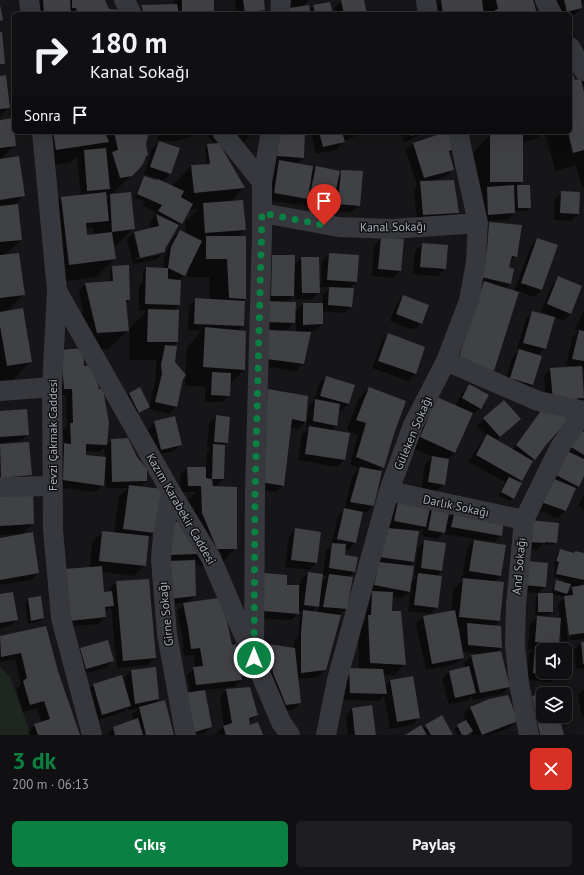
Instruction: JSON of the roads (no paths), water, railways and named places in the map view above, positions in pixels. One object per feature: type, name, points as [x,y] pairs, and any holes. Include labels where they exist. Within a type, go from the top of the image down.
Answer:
[{"type":"street","points":[[29,0],[31,12]]},
{"type":"street","points":[[124,0],[131,12]]},
{"type":"street","points":[[280,12],[281,0]]},
{"type":"street","points":[[426,0],[428,12]]},
{"type":"street","points":[[545,0],[551,12]]},
{"type":"street","points":[[572,50],[584,71]]},
{"type":"street","name":"Fevzi Çakmak Caddesi","points":[[42,134],[57,291],[52,387],[53,530],[61,618],[92,735]]},
{"type":"street","points":[[224,134],[262,182]]},
{"type":"street","points":[[254,658],[255,492],[262,182],[271,134]]},
{"type":"street","name":"Güleken Sokağı","points":[[326,735],[337,680],[389,491],[414,425],[446,361],[469,301],[476,262],[478,223],[458,134]]},
{"type":"street","name":"Kanal Sokağı","points":[[262,213],[340,228],[392,229],[478,223]]},
{"type":"street","name":"Kazım Karabekir Caddesi","points":[[57,291],[171,492],[211,558],[282,722],[290,735]]},
{"type":"street","points":[[446,361],[538,401],[584,411]]},
{"type":"street","points":[[0,392],[52,387]]},
{"type":"street","name":"And Sokağı","points":[[529,735],[519,683],[515,645],[516,605],[524,520],[560,447],[584,411]]},
{"type":"street","points":[[0,487],[52,486]]},
{"type":"street","name":"Darlık Sokağı","points":[[389,491],[524,520]]},
{"type":"street","name":"Girne Sokağı","points":[[171,492],[163,535],[161,559],[167,634],[186,735]]}]
